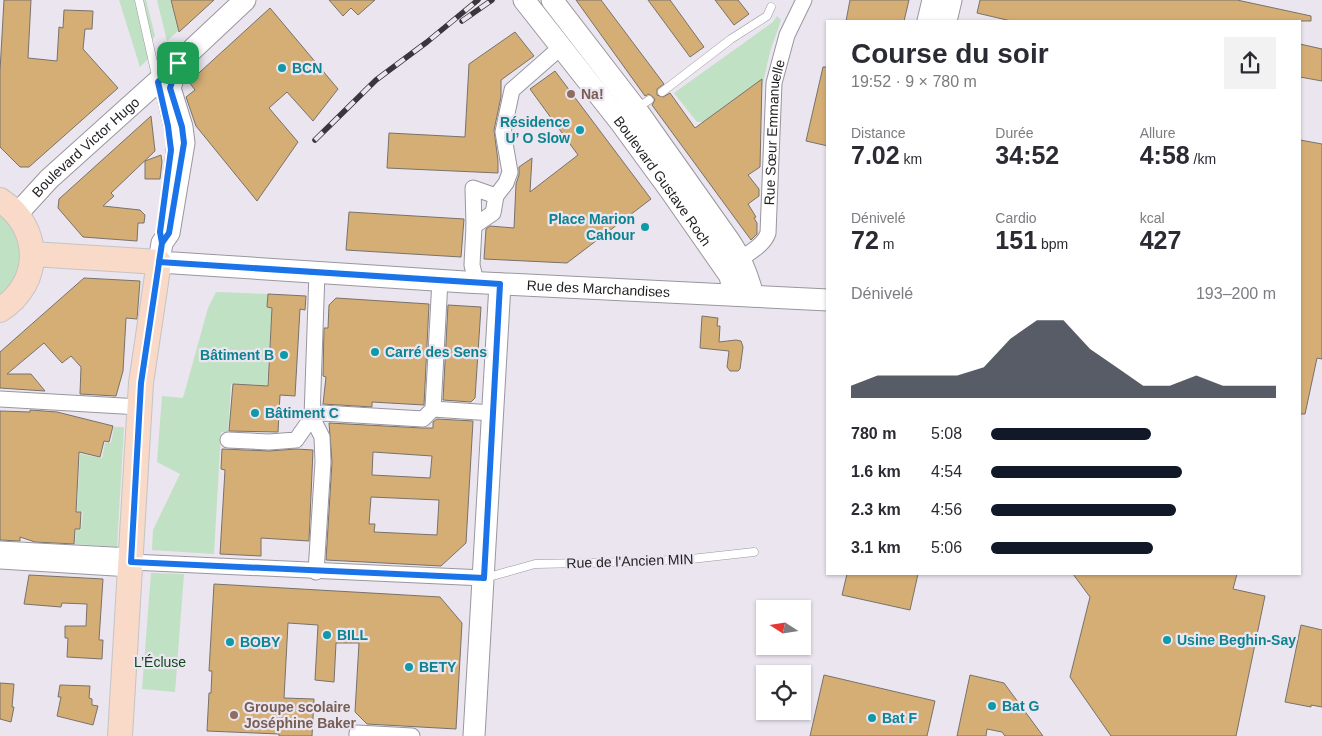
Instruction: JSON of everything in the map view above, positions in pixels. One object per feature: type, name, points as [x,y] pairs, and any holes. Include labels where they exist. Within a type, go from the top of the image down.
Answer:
[{"type":"main road","points":[[0,310],[16,298],[22,290],[31,269],[32,254],[29,235],[9,207]]},
{"type":"main road","points":[[32,254],[160,245],[140,406],[120,736]]},
{"type":"street","name":"Boulevard Victor Hugo","points":[[9,207],[49,179],[158,82],[245,0]]},
{"type":"street","name":"Boulevard Gustave Roch","points":[[524,0],[621,123],[660,160],[741,258],[748,275],[744,296]]},
{"type":"street","name":"Boulevard Gustave Roch","points":[[552,0],[642,105],[660,160],[744,296]]},
{"type":"street","name":"Rue Sœur Emmanuelle","points":[[741,258],[758,247],[768,233],[774,83],[787,35],[804,0]]},
{"type":"street","points":[[928,20],[933,0]]},
{"type":"street","points":[[946,20],[951,0]]},
{"type":"street","points":[[474,226],[493,213],[496,196],[506,183],[510,172],[502,132],[512,90],[561,47]]},
{"type":"street","points":[[160,245],[169,233],[183,150],[182,127],[170,88],[178,63]]},
{"type":"street","points":[[476,282],[472,265],[473,188],[496,196]]},
{"type":"street","name":"Rue des Marchandises","points":[[160,245],[317,272],[500,284],[826,300]]},
{"type":"street","points":[[316,572],[323,462],[322,437],[312,417],[317,272]]},
{"type":"street","points":[[228,440],[270,442],[296,440],[312,417],[322,413],[423,419],[433,408],[440,280]]},
{"type":"street","points":[[474,736],[500,284]]},
{"type":"street","points":[[0,400],[140,406]]},
{"type":"street","points":[[433,408],[492,413]]},
{"type":"street","points":[[0,549],[16,556]]},
{"type":"street","points":[[0,561],[16,556],[316,572],[484,578]]},
{"type":"street","points":[[357,734],[412,736]]},
{"type":"lane","points":[[139,0],[170,142],[166,192]]},
{"type":"lane","points":[[662,92],[731,39],[768,16],[771,7]]},
{"type":"lane","name":"Rue de l'Ancien MIN","points":[[484,578],[508,573],[535,564],[691,559],[754,552]]},
{"type":"green space","points":[[119,0],[136,0],[149,58],[140,67]]},
{"type":"green space","points":[[143,0],[146,0],[155,36],[152,40]]},
{"type":"green space","points":[[157,0],[170,0],[178,31],[167,41]]},
{"type":"green space","points":[[777,16],[781,20],[770,52],[762,87],[756,83],[703,122],[697,122],[674,93],[773,22]]},
{"type":"green space","points":[[0,210],[20,238],[21,269],[0,300]]},
{"type":"green space","points":[[216,292],[268,294],[267,308],[272,308],[267,385],[231,384],[228,432],[221,432],[214,554],[152,550],[153,530],[180,474],[157,462],[162,396],[183,398],[208,308]]},
{"type":"green space","points":[[114,427],[124,427],[117,547],[75,544],[76,530],[81,530],[83,512],[77,511],[80,454],[102,458],[105,443],[111,443]]},
{"type":"green space","name":"L’Écluse","points":[[151,573],[184,574],[175,692],[142,689]]},
{"type":"building","points":[[4,0],[31,0],[28,58],[57,61],[59,27],[63,28],[64,10],[93,11],[92,29],[85,29],[83,49],[118,88],[29,167],[20,167],[0,147],[0,71]]},
{"type":"building","points":[[171,0],[214,0],[179,32]]},
{"type":"building","points":[[329,0],[375,0],[358,15],[351,8],[343,16]]},
{"type":"building","points":[[576,0],[601,0],[664,84],[657,89],[657,95],[663,97],[670,93],[695,128],[762,79],[760,167],[748,175],[759,189],[759,196],[748,204],[756,217],[754,218],[757,223],[757,234],[751,240],[652,105],[655,100],[653,97],[649,94],[645,96]]},
{"type":"building","points":[[648,0],[670,0],[704,47],[690,57]]},
{"type":"building","points":[[715,0],[738,0],[749,14],[734,25]]},
{"type":"building","points":[[850,0],[909,0],[904,20],[846,20]]},
{"type":"building","points":[[980,0],[1237,0],[1311,16],[1311,21],[1007,20],[977,13]]},
{"type":"building","points":[[270,8],[338,89],[313,121],[287,92],[269,108],[298,142],[257,201],[196,126],[186,97],[195,90],[189,82]]},
{"type":"building","points":[[515,32],[534,56],[501,80],[501,97],[494,130],[498,173],[387,168],[389,133],[465,137],[469,64]]},
{"type":"building","points":[[1301,44],[1322,49],[1322,81],[1301,77]]},
{"type":"building","points":[[823,67],[826,67],[826,146],[806,141]]},
{"type":"building","points":[[555,71],[651,199],[567,263],[484,259],[486,229],[490,226],[514,228],[516,184],[519,167],[532,158],[530,192],[578,155],[530,89]]},
{"type":"building","points":[[151,116],[155,151],[111,193],[114,196],[103,206],[140,210],[145,215],[144,223],[138,223],[137,241],[83,237],[58,208],[59,199]]},
{"type":"building","points":[[1301,140],[1322,144],[1322,359],[1317,358],[1305,414],[1301,414]]},
{"type":"building","points":[[161,155],[160,179],[145,179],[145,161]]},
{"type":"building","points":[[349,212],[464,219],[461,257],[346,250]]},
{"type":"building","points":[[84,278],[140,281],[137,319],[126,318],[123,371],[116,396],[80,394],[81,367],[71,356],[62,363],[44,343],[7,374],[31,374],[45,391],[0,388],[0,352]]},
{"type":"building","points":[[268,294],[306,296],[305,310],[300,309],[295,396],[280,395],[278,432],[229,431],[233,384],[268,386],[272,308],[267,307]]},
{"type":"building","name":"Carré des Sens","points":[[336,298],[429,304],[424,405],[372,402],[372,407],[323,404],[326,377],[323,376],[324,328],[328,328],[329,305]]},
{"type":"building","points":[[448,305],[481,307],[475,398],[471,402],[443,400]]},
{"type":"building","points":[[702,316],[718,318],[717,326],[720,326],[719,342],[741,341],[743,347],[740,369],[738,371],[730,371],[727,367],[729,351],[700,348]]},
{"type":"building","points":[[30,410],[57,412],[113,426],[109,442],[104,441],[100,457],[79,452],[76,512],[81,512],[80,529],[75,529],[74,544],[35,542],[20,537],[20,541],[0,540],[0,411],[30,412]]},
{"type":"building","points":[[437,419],[473,421],[466,543],[441,566],[326,560],[332,462],[329,423],[433,428],[433,422]],"holes":[[[373,452],[432,456],[430,478],[372,475]],[[371,497],[439,500],[437,535],[374,532],[375,524],[369,524]]]},
{"type":"building","points":[[222,449],[313,450],[309,541],[261,538],[261,556],[220,554],[225,470],[221,469]]},
{"type":"building","points":[[29,575],[103,579],[99,640],[103,640],[102,659],[67,657],[68,638],[65,638],[65,626],[86,626],[87,604],[62,603],[61,607],[24,604]]},
{"type":"building","points":[[847,575],[918,575],[910,610],[842,595]]},
{"type":"building","name":"Usine Beghin-Say","points":[[1074,575],[1237,575],[1233,589],[1265,596],[1236,736],[1111,736],[1070,677],[1090,597]]},
{"type":"building","points":[[214,584],[440,597],[462,623],[456,729],[367,724],[355,712],[359,643],[336,643],[334,682],[315,680],[318,625],[288,623],[284,698],[314,699],[312,736],[279,736],[279,734],[207,731],[209,693],[211,693],[212,671],[209,671]]},
{"type":"building","points":[[1301,625],[1322,630],[1322,707],[1285,702]]},
{"type":"building","name":"Bat F","points":[[824,675],[935,701],[927,736],[810,736]]},
{"type":"building","name":"Bat G","points":[[970,675],[1004,683],[1043,736],[1005,736],[1002,732],[987,729],[986,736],[957,736]]},
{"type":"building","points":[[0,683],[14,684],[12,707],[14,707],[11,722],[0,719]]},
{"type":"building","points":[[60,685],[90,686],[89,698],[92,699],[92,705],[98,706],[93,725],[57,716],[61,697],[58,697]]},
{"type":"railway","points":[[315,140],[376,80],[427,42],[478,0]]},
{"type":"railway","points":[[462,21],[492,0]]},
{"type":"place","name":"BCN","points":[[282,68]]},
{"type":"place","name":"Na!","points":[[571,94]]},
{"type":"place","name":"Résidence U’ O Slow","points":[[580,130]]},
{"type":"place","name":"Place Marion Cahour","points":[[645,227]]},
{"type":"place","name":"Carré des Sens","points":[[375,352]]},
{"type":"place","name":"Bâtiment B","points":[[284,355]]},
{"type":"place","name":"Bâtiment C","points":[[255,413]]},
{"type":"place","name":"BILL","points":[[327,635]]},
{"type":"place","name":"Usine Beghin-Say","points":[[1167,640]]},
{"type":"place","name":"BOBY","points":[[230,642]]},
{"type":"place","name":"BETY","points":[[409,667]]},
{"type":"place","name":"Bat G","points":[[992,706]]},
{"type":"place","name":"Groupe scolaire Joséphine Baker","points":[[234,715]]},
{"type":"place","name":"Bat F","points":[[872,718]]},
{"type":"route","points":[[178,63],[158,82],[168,126],[171,150],[160,232],[162,243],[144,365],[141,383],[131,562],[316,572],[484,578],[500,284],[440,280],[159,262],[162,243],[169,233],[183,150],[182,127],[170,88],[178,63]]}]
